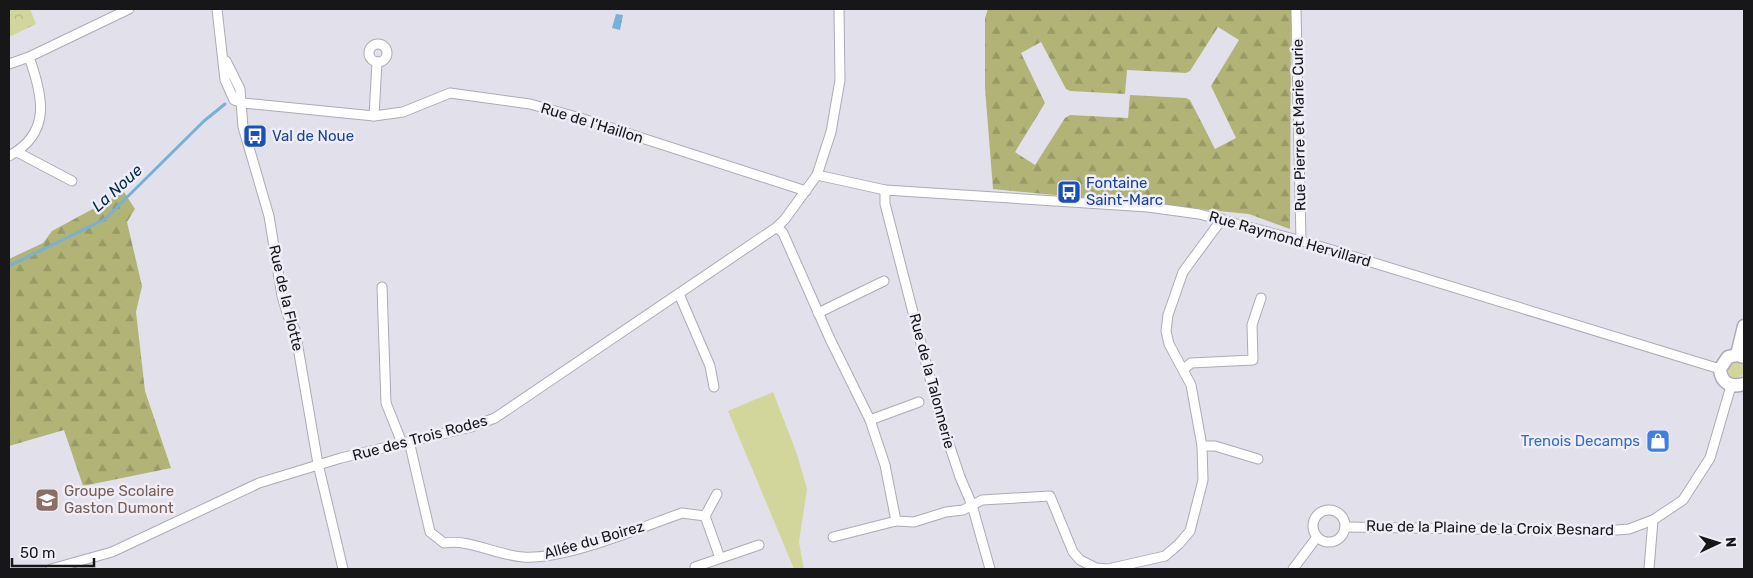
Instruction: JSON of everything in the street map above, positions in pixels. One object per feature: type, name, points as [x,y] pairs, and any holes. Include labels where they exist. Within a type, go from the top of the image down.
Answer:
[{"type":"street","points":[[9,64],[29,57],[129,9]]},
{"type":"street","name":"Rue de la Flotte","points":[[217,9],[224,56],[240,89],[243,103],[243,127],[269,216],[282,296],[288,316],[295,330],[318,464],[343,569]]},
{"type":"street","name":"Rue des Trois Rodes","points":[[51,569],[112,552],[259,483],[318,464],[471,427],[494,418],[778,227],[817,175],[831,132],[840,80],[839,9]]},
{"type":"street","name":"Rue Pierre et Marie Curie","points":[[1296,9],[1301,241]]},
{"type":"street","points":[[29,57],[39,87],[41,116],[34,135],[13,154],[72,181]]},
{"type":"street","points":[[374,116],[377,62]]},
{"type":"street","name":"Rue de l'Haillon","points":[[243,103],[374,116],[403,112],[450,93],[530,104],[580,118],[806,191]]},
{"type":"street","name":"Rue Raymond Hervillard","points":[[817,175],[885,190],[1148,207],[1222,219],[1301,241],[1720,369]]},
{"type":"street","name":"Rue de la Talonnerie","points":[[885,190],[885,204],[940,417],[960,477],[972,505],[990,569]]},
{"type":"street","points":[[833,538],[896,520],[914,522],[946,512],[963,510],[982,500],[1050,496],[1074,552],[1080,560],[1096,568],[1108,569],[1153,560],[1165,556],[1180,544],[1190,531],[1203,480],[1202,446],[1191,385],[1169,344],[1166,331],[1168,315],[1183,272],[1222,219]]},
{"type":"street","points":[[778,227],[870,420],[885,465],[896,520]]},
{"type":"street","points":[[818,313],[884,281]]},
{"type":"street","name":"Allée du Boirez","points":[[382,287],[386,403],[405,442],[430,532],[444,543],[458,541],[479,549],[522,557],[549,556],[682,513],[705,516]]},
{"type":"street","points":[[679,294],[710,366],[714,387]]},
{"type":"street","points":[[1184,369],[1191,363],[1253,360],[1252,325],[1261,298]]},
{"type":"street","points":[[1744,326],[1741,356],[1728,357],[1720,369],[1722,379],[1731,386],[1744,384]]},
{"type":"street","name":"Rue de la Plaine de la Croix Besnard","points":[[1345,528],[1604,532],[1629,529],[1652,520],[1683,500],[1710,458],[1731,386]]},
{"type":"street","points":[[870,420],[919,402]]},
{"type":"street","points":[[1202,446],[1215,446],[1258,459]]},
{"type":"street","points":[[717,494],[705,516],[720,558]]},
{"type":"street","points":[[1327,510],[1338,512],[1345,522],[1345,528],[1340,538],[1334,541],[1322,541],[1313,526],[1317,516],[1327,510]]},
{"type":"street","points":[[1649,569],[1652,520]]},
{"type":"street","points":[[1293,569],[1318,537]]},
{"type":"street","points":[[695,567],[760,545]]},
{"type":"green space","points":[[9,9],[30,9],[36,24],[9,37]]},
{"type":"green space","points":[[988,9],[1291,9],[1290,229],[1249,214],[993,189],[985,88],[985,18]],"holes":[[[1218,27],[1239,40],[1211,86],[1236,138],[1215,149],[1190,100],[1186,98],[1130,95],[1128,118],[1070,115],[1065,118],[1035,165],[1015,152],[1045,103],[1021,53],[1041,42],[1066,89],[1070,91],[1125,94],[1127,70],[1186,73],[1190,71]]]},
{"type":"green space","points":[[124,192],[135,209],[127,222],[142,286],[136,312],[145,391],[171,468],[83,486],[64,430],[9,446],[9,259],[43,243],[52,231]]},
{"type":"green space","points":[[1736,362],[1742,364],[1744,370],[1742,376],[1736,378],[1730,376],[1728,370],[1730,364]]},
{"type":"green space","points":[[773,392],[797,454],[807,489],[799,542],[804,569],[794,569],[728,411]]},
{"type":"water","points":[[616,14],[623,15],[620,30],[612,28]]},
{"type":"waterway","name":"La Noue","points":[[9,266],[105,219],[204,121],[225,104]]},
{"type":"place","name":"Val de Noue","points":[[255,136]]},
{"type":"place","name":"Fontaine Saint-Marc","points":[[1069,192]]},
{"type":"place","name":"Trenois Decamps","points":[[1658,441]]},
{"type":"place","name":"Groupe Scolaire Gaston Dumont","points":[[47,500]]}]
